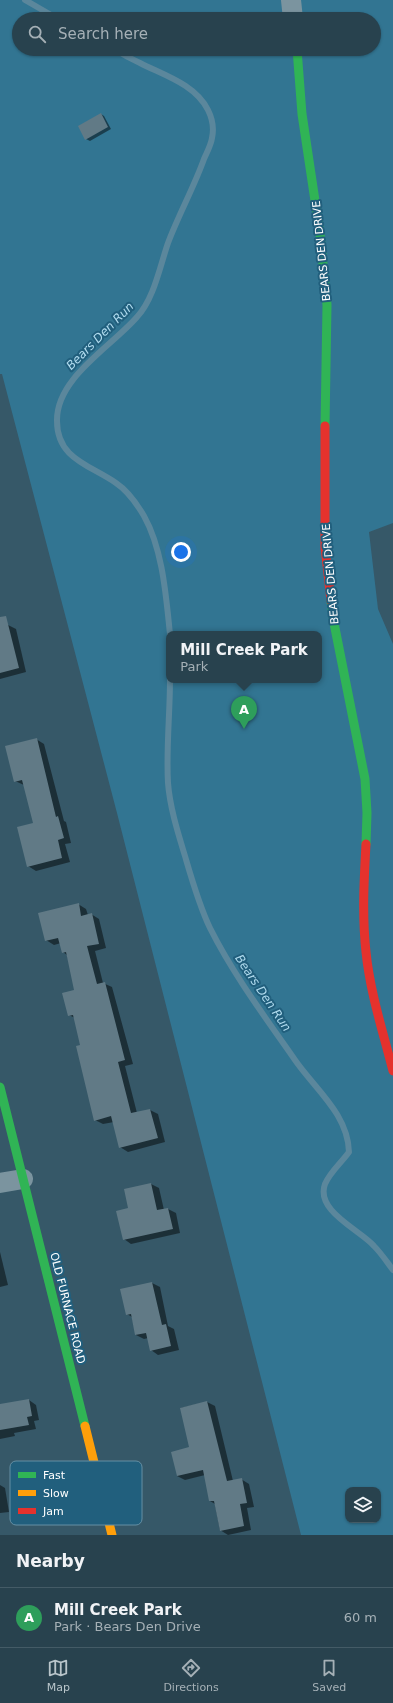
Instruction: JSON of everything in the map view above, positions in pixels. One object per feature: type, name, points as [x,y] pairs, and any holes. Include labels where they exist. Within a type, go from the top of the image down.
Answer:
[{"type":"street","points":[[291,0],[292,12]]},
{"type":"street","name":"BEARS DEN DRIVE","points":[[298,56],[302,114],[320,234],[327,305],[325,363],[325,547],[334,623],[364,779],[367,813],[363,900],[366,952],[371,984],[393,1071]]},
{"type":"street","name":"OLD FURNACE ROAD","points":[[0,1087],[94,1461]]},
{"type":"street","points":[[0,1183],[23,1179]]},
{"type":"street","name":"OLD FURNACE ROAD","points":[[110,1525],[112,1535]]},
{"type":"shaded area","points":[[0,0],[393,0],[393,523],[369,532],[378,609],[393,644],[393,1535],[301,1535],[117,813],[2,374],[0,374]]},
{"type":"building","points":[[101,113],[108,127],[85,140],[78,126]]},
{"type":"building","points":[[6,616],[19,668],[0,673],[0,617]]},
{"type":"building","points":[[37,738],[56,817],[58,816],[64,838],[58,840],[62,858],[27,867],[17,827],[33,823],[22,780],[14,782],[5,746]]},
{"type":"building","points":[[79,903],[81,916],[92,913],[99,944],[87,946],[97,984],[105,982],[125,1060],[118,1062],[131,1113],[150,1109],[158,1138],[119,1148],[111,1116],[94,1121],[76,1046],[80,1045],[73,1015],[68,1016],[62,993],[74,990],[66,952],[62,953],[58,938],[45,941],[38,913]]},
{"type":"building","points":[[151,1183],[157,1210],[168,1208],[173,1229],[123,1240],[116,1211],[128,1208],[124,1189]]},
{"type":"building","points":[[152,1282],[162,1325],[166,1324],[171,1346],[150,1351],[146,1333],[135,1335],[131,1314],[126,1315],[120,1289]]},
{"type":"building","points":[[29,1399],[32,1416],[27,1417],[29,1425],[0,1430],[0,1404]]},
{"type":"building","points":[[207,1401],[227,1481],[242,1478],[247,1503],[240,1504],[244,1526],[220,1531],[214,1501],[209,1501],[203,1470],[177,1476],[171,1452],[189,1447],[180,1408]]},
{"type":"waterway","name":"Bears Den Run","points":[[25,0],[46,12]]},
{"type":"waterway","name":"Bears Den Run","points":[[126,56],[178,81],[195,93],[208,110],[213,135],[196,180],[168,243],[156,282],[148,301],[137,317],[75,377],[65,391],[59,405],[57,421],[58,434],[69,453],[77,460],[120,486],[132,498],[144,516],[156,544],[160,559],[170,631]]},
{"type":"waterway","name":"Bears Den Run","points":[[170,683],[167,757],[169,792],[177,829],[202,910],[219,945],[239,979],[295,1060],[337,1114],[343,1126],[349,1152],[333,1171],[325,1184],[324,1194],[326,1203],[340,1219],[374,1246],[393,1270]]},
{"type":"traffic: fast","points":[[298,56],[302,114],[320,234],[327,305],[325,426]]},
{"type":"traffic: fast","points":[[331,601],[365,779],[367,813],[366,844]]},
{"type":"traffic: fast","points":[[0,1087],[85,1426]]},
{"type":"traffic: slow","points":[[85,1426],[94,1461]]},
{"type":"traffic: slow","points":[[110,1525],[112,1535]]},
{"type":"traffic: jam","points":[[325,426],[325,547],[331,601]]},
{"type":"traffic: jam","points":[[366,844],[364,884],[366,952],[374,997],[393,1071]]},
{"type":"place","name":"Mill Creek Park","points":[[244,729]]}]
